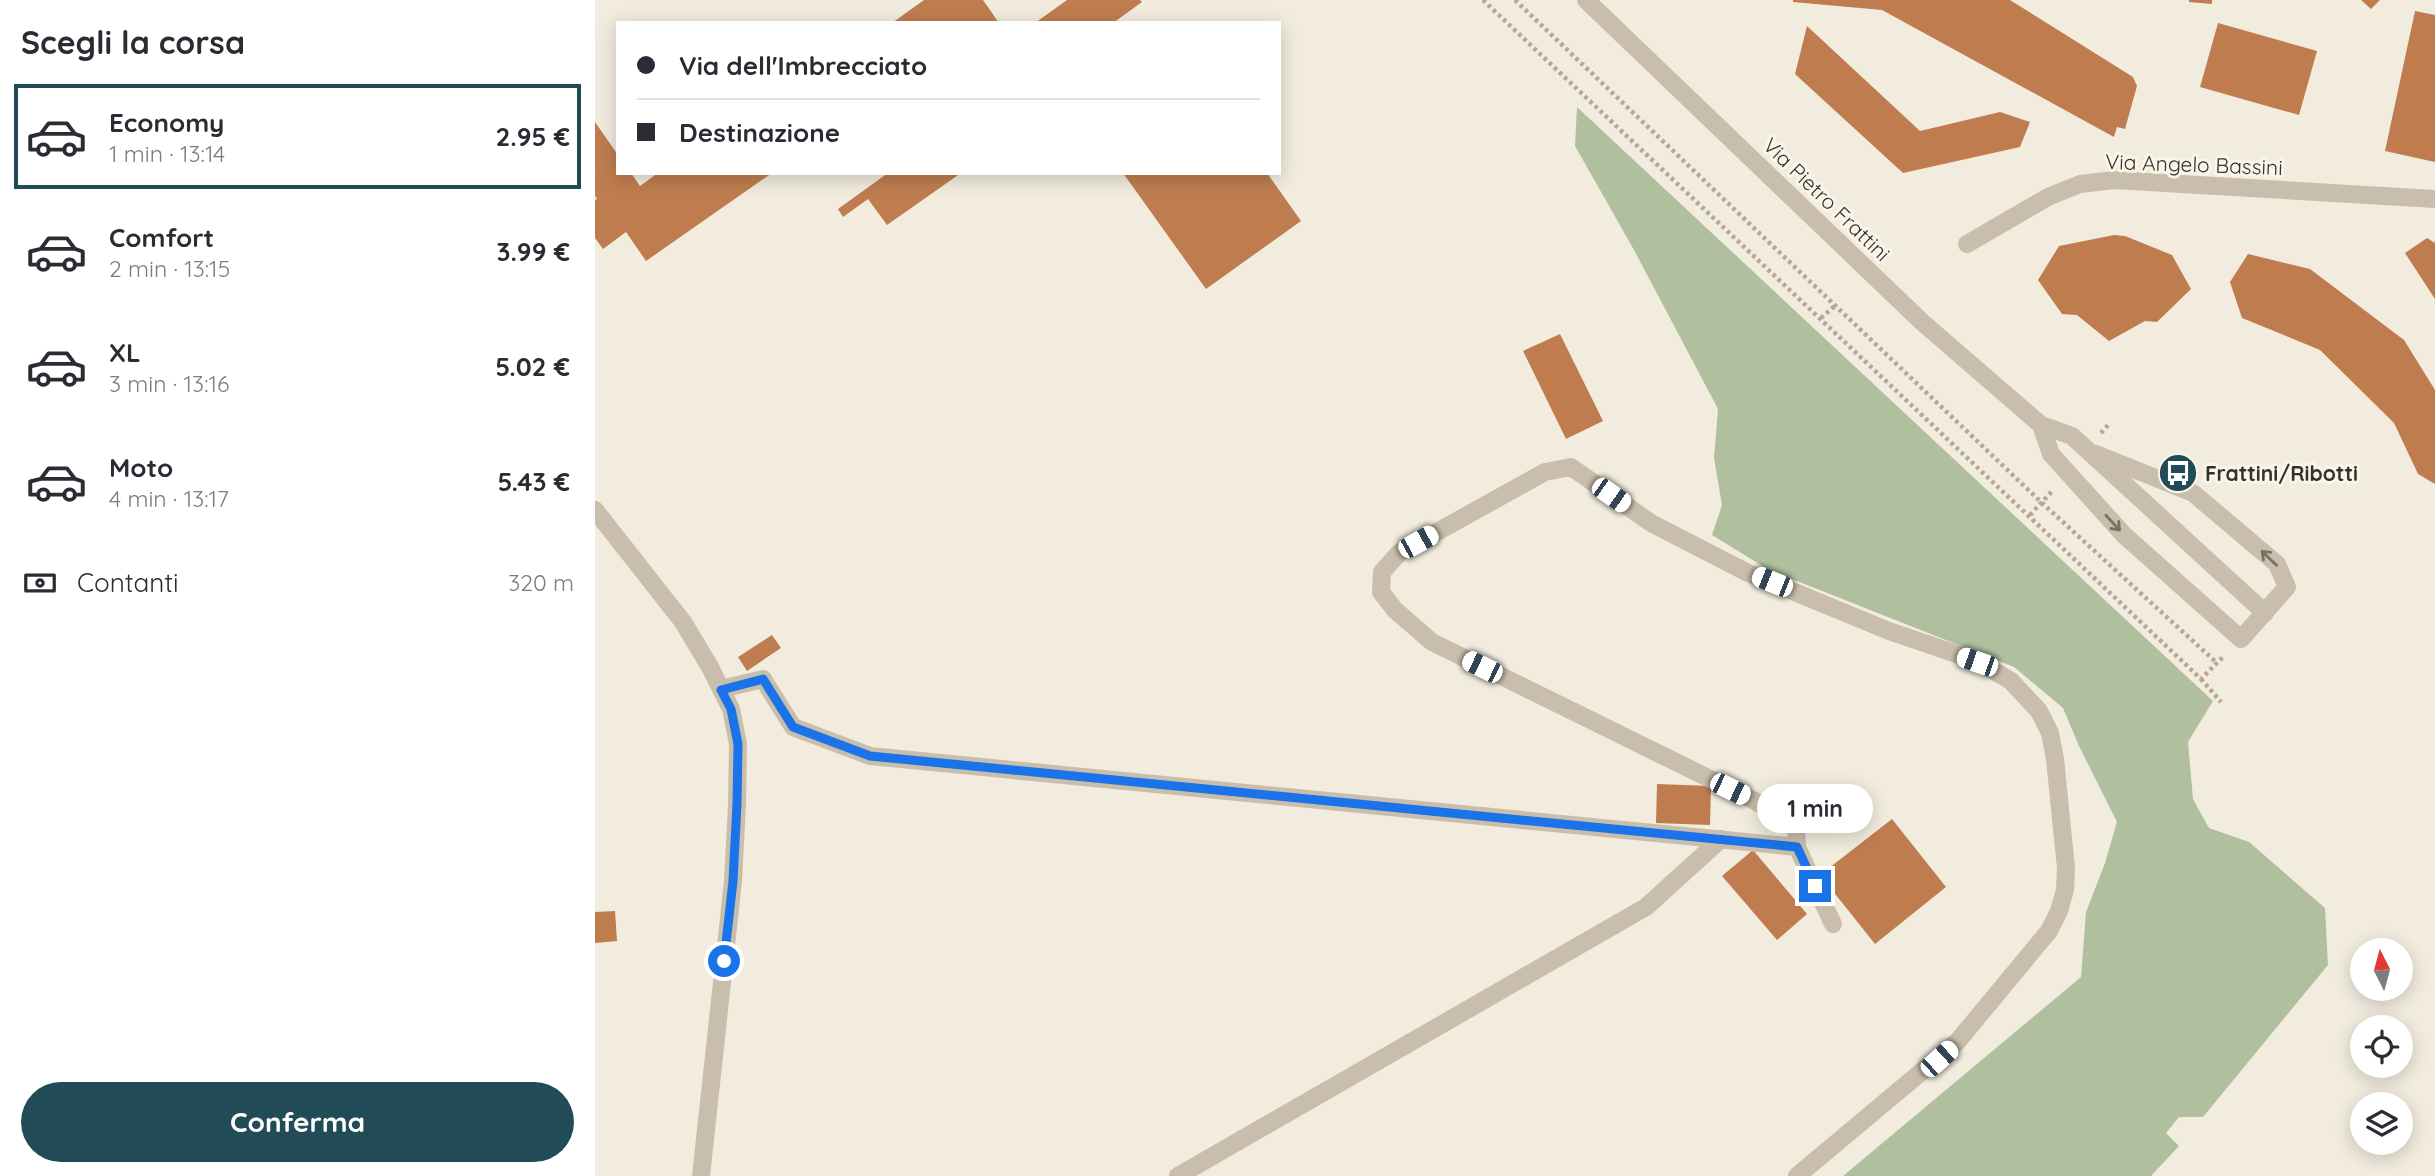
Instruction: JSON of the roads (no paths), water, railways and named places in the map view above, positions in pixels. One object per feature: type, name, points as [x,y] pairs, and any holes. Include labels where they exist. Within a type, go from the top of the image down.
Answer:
[{"type":"street","name":"Via Pietro Frattini","points":[[1586,0],[1922,323],[2041,425],[2072,436],[2265,613]]},
{"type":"street","name":"Via Angelo Bassini","points":[[1967,244],[2048,197],[2080,184],[2113,180],[2435,199]]},
{"type":"street","name":"Via Pietro Frattini","points":[[2041,425],[2051,454],[2116,526],[2241,639],[2287,587],[2277,564],[2193,492],[2087,450]]},
{"type":"street","points":[[1797,1176],[1957,1042],[2049,931],[2065,890],[2066,846],[2050,733],[2039,711],[2011,681],[1977,662],[1889,631],[1748,573],[1651,523],[1571,467],[1545,471],[1474,510],[1399,552],[1382,572],[1381,592],[1395,610],[1432,642],[1755,801],[1796,826],[1797,847],[1833,925]]},
{"type":"street","points":[[595,510],[683,622],[731,709],[738,744],[733,881],[701,1176]]},
{"type":"street","points":[[721,690],[763,679],[793,727],[870,756],[1797,847]]},
{"type":"street","points":[[1178,1176],[1646,907],[1721,839]]},
{"type":"place","name":"Frattini/Ribotti","points":[[2178,473]]}]
